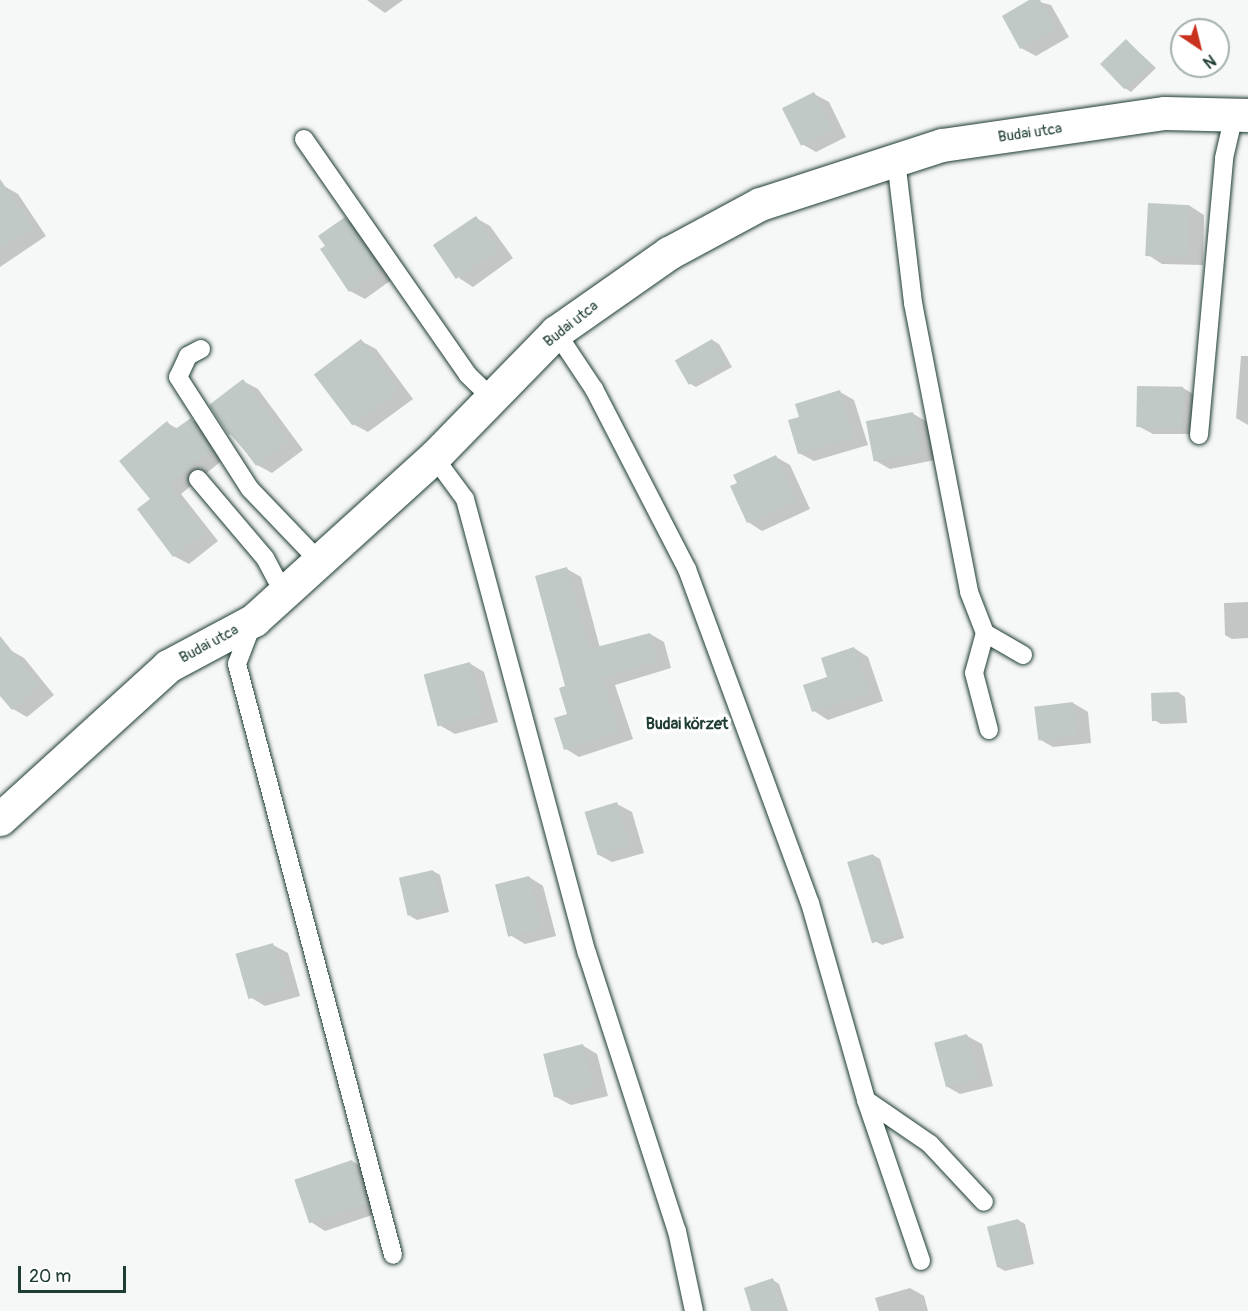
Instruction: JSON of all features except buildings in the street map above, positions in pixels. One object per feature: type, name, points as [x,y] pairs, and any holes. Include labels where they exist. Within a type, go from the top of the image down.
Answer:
[{"type":"street","name":"Budai utca","points":[[0,819],[168,666],[254,621],[434,457],[556,332],[669,253],[760,204],[942,145],[1165,113],[1241,115]]},
{"type":"lane","points":[[1199,435],[1224,158],[1241,115]]},
{"type":"lane","points":[[304,139],[468,375],[492,398]]},
{"type":"lane","points":[[896,160],[914,303],[969,592],[985,633],[974,673],[989,730]]},
{"type":"lane","points":[[556,332],[594,389],[687,569],[810,903],[866,1100],[921,1261]]},
{"type":"lane","points":[[201,350],[188,356],[178,377],[250,489],[319,561]]},
{"type":"lane","points":[[434,457],[465,499],[587,953],[677,1231],[694,1311]]},
{"type":"lane","points":[[198,478],[265,558],[284,593]]},
{"type":"lane","points":[[254,621],[237,664],[393,1255]]},
{"type":"lane","points":[[985,633],[1023,655]]},
{"type":"lane","points":[[866,1100],[930,1144],[984,1202]]},
{"type":"district","name":"Budai körzet","points":[[687,724]]}]
